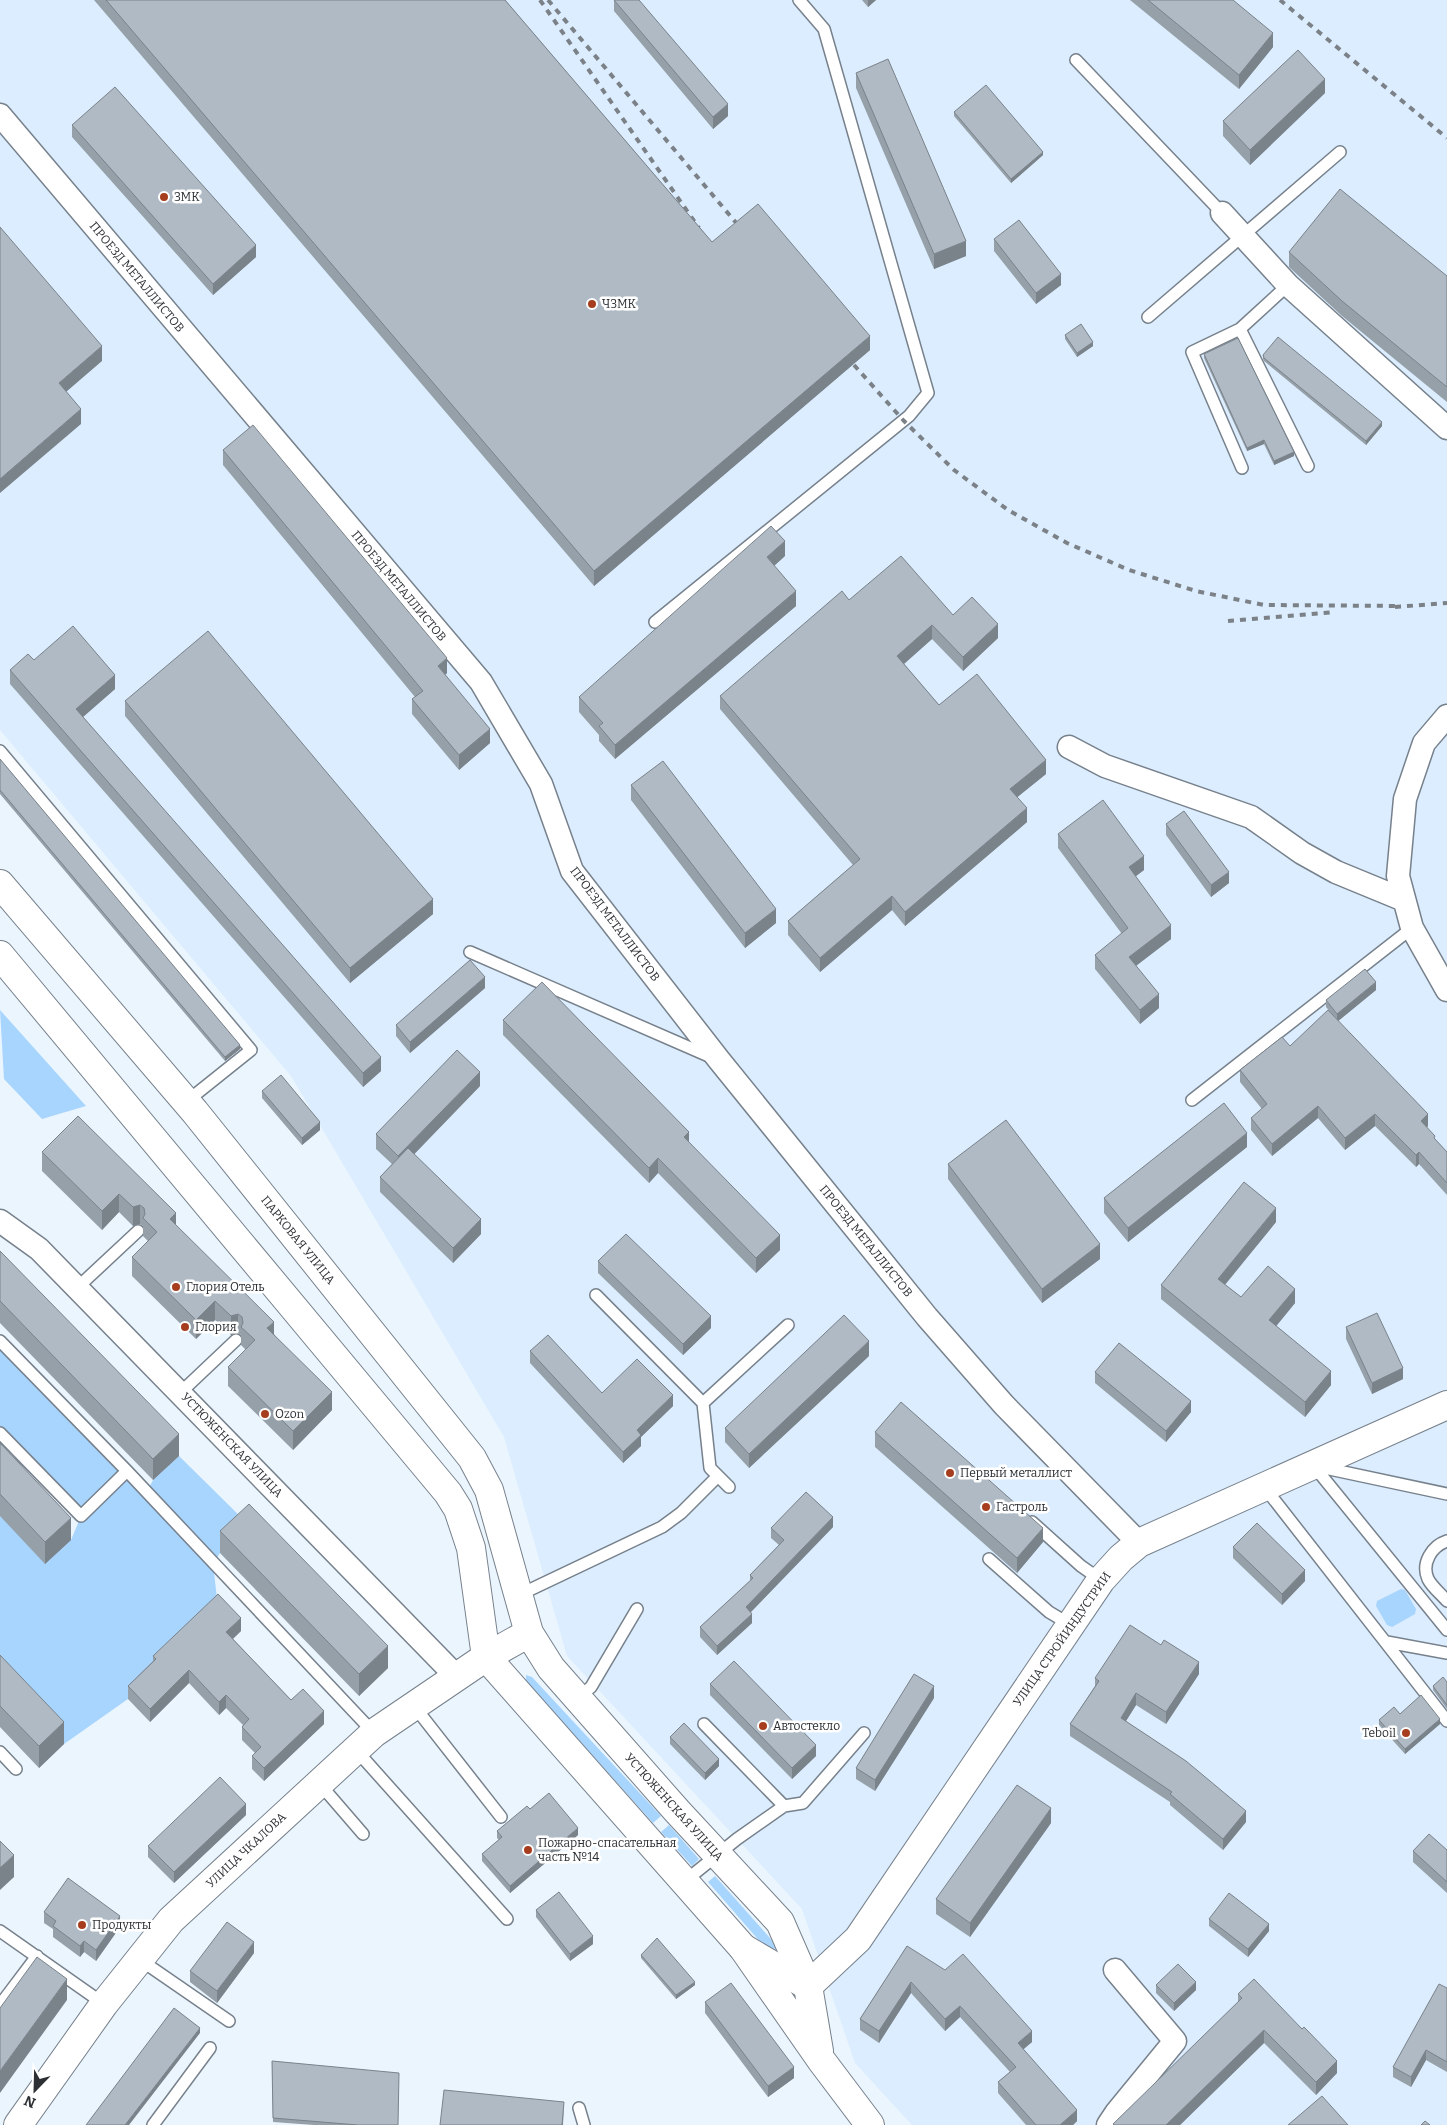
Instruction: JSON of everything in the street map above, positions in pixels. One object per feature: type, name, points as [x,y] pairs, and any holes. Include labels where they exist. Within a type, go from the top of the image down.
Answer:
[{"type":"main road","name":"ПАРКОВАЯ УЛИЦА","points":[[0,884],[186,1102],[472,1458],[489,1490],[529,1633]]},
{"type":"main road","points":[[0,955],[448,1493],[458,1509],[471,1548],[486,1657]]},
{"type":"main road","name":"УЛИЦА СТРОЙИНДУСТРИИ","points":[[808,1986],[858,1939],[1101,1580],[1121,1558],[1139,1543],[1447,1405]]},
{"type":"main road","name":"УЛИЦА ЧКАЛОВА","points":[[18,2125],[104,2004],[171,1920],[365,1741],[456,1676],[529,1633]]},
{"type":"main road","name":"УСТЮЖЕНСКАЯ УЛИЦА","points":[[529,1633],[551,1668],[717,1855],[780,1922],[808,1986],[821,2060]]},
{"type":"main road","name":"УСТЮЖЕНСКАЯ УЛИЦА","points":[[486,1657],[743,1948],[821,2060],[870,2125]]},
{"type":"main road","name":"УСТЮЖЕНСКАЯ УЛИЦА","points":[[743,1948],[808,1986]]},
{"type":"street","name":"ПРОЕЗД МЕТАЛЛИСТОВ","points":[[0,115],[480,682],[541,784],[572,871],[719,1060],[940,1332],[1004,1405],[1139,1543]]},
{"type":"street","points":[[1222,213],[1288,285],[1447,428]]},
{"type":"street","points":[[1447,716],[1424,743],[1406,799],[1398,876],[1412,928],[1447,990]]},
{"type":"street","points":[[1069,747],[1105,766],[1251,817],[1302,853],[1336,872],[1404,900]]},
{"type":"street","name":"УСТЮЖЕНСКАЯ УЛИЦА","points":[[0,1222],[39,1249],[456,1676]]},
{"type":"street","points":[[1108,2125],[1175,2041],[1115,1970]]},
{"type":"lane","points":[[655,622],[909,416],[928,393],[824,30],[799,0]]},
{"type":"lane","points":[[1076,60],[1222,213]]},
{"type":"lane","points":[[1148,317],[1340,152]]},
{"type":"lane","points":[[1242,468],[1192,352],[1240,329],[1288,285]]},
{"type":"lane","points":[[1240,329],[1308,466]]},
{"type":"lane","points":[[0,751],[251,1050],[186,1102]]},
{"type":"lane","points":[[1192,1100],[1412,928]]},
{"type":"lane","points":[[470,952],[719,1060]]},
{"type":"lane","points":[[77,1288],[138,1231]]},
{"type":"lane","points":[[596,1295],[703,1403],[710,1468],[729,1487]]},
{"type":"lane","points":[[703,1403],[788,1325]]},
{"type":"lane","points":[[180,1393],[236,1340]]},
{"type":"lane","points":[[0,1341],[127,1471],[365,1741],[507,1918]]},
{"type":"lane","points":[[0,1433],[81,1516],[127,1471]]},
{"type":"lane","points":[[1313,1466],[1447,1494]]},
{"type":"lane","points":[[1313,1466],[1447,1630]]},
{"type":"lane","points":[[518,1596],[662,1527],[681,1513],[718,1476]]},
{"type":"lane","points":[[1265,1488],[1447,1720]]},
{"type":"lane","points":[[1021,1513],[1081,1566],[1101,1580]]},
{"type":"lane","points":[[1447,1541],[1434,1548],[1426,1562],[1428,1579],[1447,1601]]},
{"type":"lane","points":[[989,1559],[1049,1612],[1071,1625]]},
{"type":"lane","points":[[578,1698],[591,1687],[637,1609]]},
{"type":"lane","points":[[1387,1642],[1447,1653]]},
{"type":"lane","points":[[414,1706],[501,1817]]},
{"type":"lane","points":[[704,1724],[784,1806]]},
{"type":"lane","points":[[685,1881],[784,1806],[802,1804],[864,1733]]},
{"type":"lane","points":[[0,1752],[16,1769]]},
{"type":"lane","points":[[320,1783],[363,1834]]},
{"type":"lane","points":[[0,1931],[104,2004]]},
{"type":"lane","points":[[0,2005],[37,1956]]},
{"type":"lane","points":[[139,1959],[229,2022]]},
{"type":"lane","points":[[153,2125],[210,2048]]},
{"type":"lane","points":[[579,2108],[584,2125]]},
{"type":"shaded area","points":[[0,0],[1447,0],[1447,2125],[912,2125],[855,2063],[802,1909],[567,1656],[504,1437],[291,1076],[0,730]]},
{"type":"shaded area","points":[[0,1010],[86,1106],[42,1119],[4,1079]]},
{"type":"shaded area","points":[[0,1341],[149,1488],[153,1480],[179,1456],[249,1525],[220,1553],[213,1564],[218,1607],[128,1699],[64,1744],[0,1676],[0,1516],[71,1540],[81,1516],[0,1433]]},
{"type":"shaded area","points":[[1401,1589],[1405,1590],[1416,1609],[1415,1614],[1392,1627],[1387,1625],[1376,1606],[1377,1601]]},
{"type":"shaded area","points":[[526,1675],[532,1677],[661,1816],[653,1823],[526,1681]]},
{"type":"shaded area","points":[[669,1825],[699,1859],[692,1866],[661,1832]]},
{"type":"shaded area","points":[[715,1876],[777,1948],[762,1944],[708,1882]]},
{"type":"building","name":"ЧЗМК","points":[[106,0],[505,0],[712,242],[758,204],[870,336],[594,571]]},
{"type":"building","points":[[614,0],[639,0],[728,104],[713,117]]},
{"type":"building","points":[[1148,0],[1233,0],[1273,33],[1239,75]]},
{"type":"building","points":[[1298,50],[1325,79],[1250,150],[1223,121]]},
{"type":"building","points":[[888,59],[966,241],[934,254],[856,73]]},
{"type":"building","points":[[986,85],[1043,152],[1011,179],[954,112]]},
{"type":"building","name":"ЗМК","points":[[115,87],[256,245],[213,284],[72,125]]},
{"type":"building","points":[[1340,189],[1447,276],[1447,387],[1342,301],[1289,252]]},
{"type":"building","points":[[1019,220],[1061,274],[1036,293],[994,239]]},
{"type":"building","points":[[0,227],[102,346],[59,383],[81,409],[0,479]]},
{"type":"building","points":[[1081,324],[1093,342],[1077,353],[1065,335]]},
{"type":"building","points":[[1278,337],[1382,422],[1366,441],[1264,358],[1263,355]]},
{"type":"building","points":[[1238,338],[1294,452],[1274,461],[1264,440],[1247,448],[1204,354]]},
{"type":"building","points":[[253,425],[447,658],[438,666],[490,729],[459,755],[412,699],[423,691],[223,450]]},
{"type":"building","points":[[771,526],[785,541],[767,557],[796,591],[615,745],[599,726],[603,723],[579,697]]},
{"type":"building","points":[[901,556],[953,615],[972,597],[998,624],[963,657],[932,625],[897,656],[939,705],[977,674],[1046,760],[1010,789],[1027,808],[905,912],[892,896],[820,958],[788,921],[860,859],[720,696],[842,591],[849,600]]},
{"type":"building","points":[[73,626],[115,675],[76,709],[381,1057],[363,1073],[10,670],[28,654],[34,660]]},
{"type":"building","points":[[208,631],[433,899],[350,968],[125,701]]},
{"type":"building","points":[[0,759],[240,1045],[225,1057],[0,790]]},
{"type":"building","points":[[663,761],[776,909],[745,933],[631,785]]},
{"type":"building","points":[[1103,800],[1144,856],[1129,867],[1171,925],[1129,957],[1159,994],[1140,1010],[1095,955],[1128,928],[1058,834]]},
{"type":"building","points":[[1184,811],[1229,872],[1211,885],[1166,824]]},
{"type":"building","points":[[470,960],[485,977],[410,1042],[396,1025]]},
{"type":"building","points":[[1365,969],[1376,982],[1337,1014],[1326,1000]]},
{"type":"building","points":[[542,982],[689,1132],[684,1137],[780,1235],[756,1258],[658,1158],[649,1168],[503,1020]]},
{"type":"building","points":[[1328,1010],[1428,1114],[1421,1121],[1447,1152],[1447,1183],[1419,1152],[1416,1155],[1375,1114],[1345,1138],[1318,1106],[1272,1144],[1251,1118],[1267,1104],[1240,1070],[1282,1037],[1290,1046]]},
{"type":"building","points":[[457,1050],[480,1072],[398,1156],[376,1134]]},
{"type":"building","points":[[281,1075],[320,1122],[302,1138],[262,1091]]},
{"type":"building","points":[[1224,1103],[1247,1133],[1128,1228],[1104,1198]]},
{"type":"building","points":[[78,1116],[176,1213],[170,1219],[274,1322],[267,1328],[332,1392],[293,1431],[228,1367],[255,1340],[241,1327],[243,1323],[242,1317],[238,1314],[231,1316],[215,1301],[196,1320],[132,1257],[157,1232],[143,1218],[145,1214],[144,1208],[140,1205],[133,1207],[119,1194],[102,1211],[42,1152]]},
{"type":"building","points":[[1006,1120],[1100,1244],[1042,1289],[948,1164]]},
{"type":"building","points":[[408,1148],[481,1219],[453,1248],[380,1177]]},
{"type":"building","points":[[1244,1182],[1276,1208],[1218,1279],[1241,1297],[1268,1266],[1295,1289],[1269,1320],[1331,1371],[1305,1402],[1161,1285]]},
{"type":"building","points":[[626,1234],[711,1316],[683,1344],[598,1261]]},
{"type":"building","points":[[0,1251],[179,1434],[153,1459],[0,1301]]},
{"type":"building","points":[[1377,1313],[1403,1368],[1372,1383],[1346,1327]]},
{"type":"building","points":[[844,1315],[869,1341],[749,1454],[725,1428]]},
{"type":"building","points":[[548,1335],[602,1393],[637,1359],[673,1395],[637,1430],[641,1435],[623,1452],[530,1351]]},
{"type":"building","points":[[1119,1343],[1191,1401],[1166,1431],[1095,1372]]},
{"type":"building","points":[[901,1402],[1043,1528],[1017,1558],[875,1432]]},
{"type":"building","points":[[0,1443],[71,1518],[45,1542],[0,1494]]},
{"type":"building","points":[[806,1492],[833,1517],[746,1607],[752,1614],[717,1646],[700,1627],[753,1578],[750,1575],[784,1540],[771,1528]]},
{"type":"building","points":[[249,1504],[388,1646],[359,1674],[220,1531]]},
{"type":"building","points":[[1257,1523],[1305,1570],[1282,1594],[1233,1547]]},
{"type":"building","points":[[218,1594],[241,1618],[226,1632],[291,1700],[303,1689],[324,1711],[264,1768],[252,1756],[261,1747],[242,1727],[249,1719],[226,1695],[219,1702],[189,1670],[150,1709],[128,1686],[156,1659],[153,1656]]},
{"type":"building","points":[[1130,1625],[1161,1645],[1164,1640],[1199,1662],[1166,1712],[1136,1693],[1121,1718],[1186,1761],[1246,1811],[1223,1839],[1170,1794],[1172,1792],[1070,1724],[1099,1681],[1095,1678]]},
{"type":"building","points":[[0,1655],[64,1722],[39,1746],[0,1706]]},
{"type":"building","name":"Автостекло","points":[[734,1661],[816,1745],[792,1768],[710,1684]]},
{"type":"building","points":[[914,1674],[934,1686],[875,1780],[856,1768]]},
{"type":"building","points":[[1443,1677],[1447,1682],[1447,1705],[1433,1686]]},
{"type":"building","points":[[1421,1695],[1440,1719],[1405,1749],[1379,1720],[1394,1707],[1400,1714]]},
{"type":"building","points":[[684,1723],[719,1759],[705,1773],[670,1737]]},
{"type":"building","points":[[220,1777],[246,1804],[174,1872],[148,1846]]},
{"type":"building","points":[[1017,1785],[1051,1808],[970,1923],[936,1899]]},
{"type":"building","points":[[549,1793],[578,1828],[510,1886],[482,1854],[502,1837],[497,1831],[527,1806],[530,1809]]},
{"type":"building","points":[[1429,1834],[1447,1850],[1447,1882],[1413,1851]]},
{"type":"building","points":[[0,1841],[14,1855],[0,1868]]},
{"type":"building","name":"Продукты","points":[[68,1878],[120,1916],[96,1950],[84,1941],[80,1946],[53,1926],[56,1921],[44,1912]]},
{"type":"building","points":[[559,1892],[593,1936],[570,1954],[536,1910]]},
{"type":"building","points":[[1229,1893],[1269,1924],[1248,1949],[1209,1919]]},
{"type":"building","points":[[227,1922],[254,1942],[217,1991],[190,1971]]},
{"type":"building","points":[[657,1938],[695,1982],[676,1995],[641,1955]]},
{"type":"building","points":[[907,1946],[945,1970],[963,1954],[1032,2031],[1018,2043],[1077,2110],[1060,2125],[1036,2125],[998,2082],[1016,2067],[960,2006],[945,2019],[911,1982],[879,2031],[860,2019]]},
{"type":"building","points":[[37,1957],[67,1979],[0,2071],[0,2008]]},
{"type":"building","points":[[1178,1964],[1196,1982],[1174,2003],[1156,1985]]},
{"type":"building","points":[[1254,1979],[1302,2029],[1304,2027],[1337,2061],[1316,2082],[1264,2030],[1166,2125],[1114,2125],[1242,1998],[1238,1994]]},
{"type":"building","points":[[731,1983],[794,2067],[768,2086],[705,2002]]},
{"type":"building","points":[[1439,1984],[1447,1988],[1447,2062],[1426,2050],[1411,2077],[1393,2067]]},
{"type":"building","points":[[174,2008],[200,2028],[125,2125],[86,2125]]},
{"type":"building","points":[[272,2061],[399,2073],[398,2125],[358,2125],[273,2118]]},
{"type":"building","points":[[444,2090],[564,2102],[562,2125],[440,2125]]},
{"type":"building","points":[[1322,2096],[1348,2125],[1288,2125]]},
{"type":"building","points":[[1425,2121],[1430,2125],[1421,2125]]},
{"type":"railway","points":[[540,0],[699,228]]},
{"type":"railway","points":[[548,0],[743,231]]},
{"type":"railway","points":[[1280,0],[1447,138]]},
{"type":"railway","points":[[854,365],[904,421],[954,470],[1008,510],[1067,543],[1129,570],[1196,591],[1264,605],[1401,606]]},
{"type":"railway","points":[[1395,607],[1447,603]]},
{"type":"railway","points":[[1228,621],[1335,612]]},
{"type":"place","name":"ЗМК","points":[[164,197]]},
{"type":"place","name":"ЧЗМК","points":[[592,304]]},
{"type":"place","name":"Глория Отель","points":[[176,1287]]},
{"type":"place","name":"Глория","points":[[185,1327]]},
{"type":"place","name":"Ozon","points":[[265,1414]]},
{"type":"place","name":"Первый металлист","points":[[950,1473]]},
{"type":"place","name":"Гастроль","points":[[986,1507]]},
{"type":"place","name":"Автостекло","points":[[763,1726]]},
{"type":"place","name":"Teboil","points":[[1406,1733]]},
{"type":"place","name":"Пожарно-спасательная часть №14","points":[[528,1850]]},
{"type":"place","name":"Продукты","points":[[82,1925]]}]
